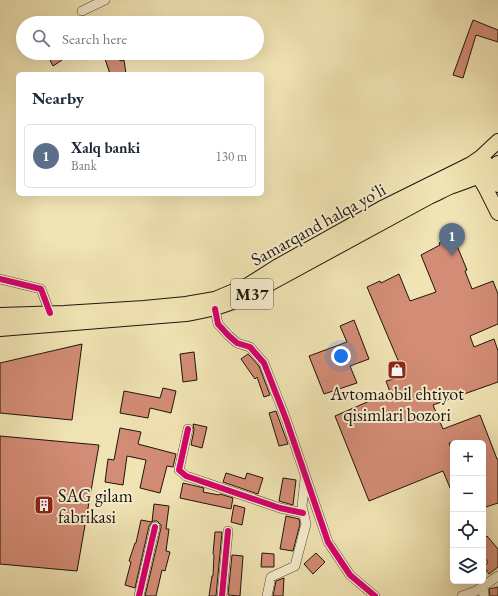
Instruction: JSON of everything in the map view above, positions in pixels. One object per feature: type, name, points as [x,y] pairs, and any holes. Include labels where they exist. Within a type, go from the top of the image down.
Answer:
[{"type":"main road","name":"Samarqand halqa yoʻli","points":[[0,329],[59,317],[186,304],[215,299],[248,285],[278,266],[382,208],[476,160],[498,141]]},
{"type":"main road","points":[[476,160],[489,170],[498,185]]},
{"type":"main road","name":"Samarqand halqa yoʻli","points":[[0,315],[59,317],[186,314],[215,309],[247,296],[441,191],[489,170]]},
{"type":"main road","points":[[489,170],[498,213]]},
{"type":"street","points":[[82,11],[105,0]]},
{"type":"street","points":[[0,279],[42,289],[59,317]]},
{"type":"street","points":[[215,309],[218,324],[237,343],[250,347],[264,363],[286,419],[328,542],[350,575],[374,596]]},
{"type":"street","points":[[188,429],[179,470],[186,476],[280,508],[303,513]]},
{"type":"street","points":[[267,596],[271,577],[295,566],[306,524],[302,506],[305,475]]},
{"type":"street","points":[[139,596],[155,527]]},
{"type":"street","points":[[222,596],[228,531]]},
{"type":"street","points":[[462,596],[476,591],[498,576]]},
{"type":"street","points":[[484,586],[484,596]]},
{"type":"building","points":[[473,20],[498,30],[498,42],[476,35],[463,78],[453,75]]},
{"type":"building","points":[[50,60],[62,60],[53,66]]},
{"type":"building","points":[[105,60],[124,60],[126,72],[109,72]]},
{"type":"building","points":[[453,236],[467,270],[465,271],[472,289],[493,281],[498,294],[498,324],[470,336],[474,347],[494,339],[498,351],[498,382],[433,405],[443,429],[480,415],[498,459],[498,503],[486,507],[486,440],[450,440],[450,488],[443,471],[369,501],[335,416],[390,392],[386,381],[406,376],[367,287],[380,281],[381,283],[399,274],[410,301],[436,292],[421,255],[440,245],[439,243]]},
{"type":"building","points":[[354,320],[369,359],[350,366],[357,383],[324,394],[309,356],[347,342],[340,326]]},
{"type":"building","points":[[82,344],[72,420],[0,413],[0,363]]},
{"type":"building","points":[[194,352],[197,380],[183,382],[180,354]]},
{"type":"building","points":[[248,354],[259,366],[270,395],[264,397],[257,377],[255,379],[241,359]]},
{"type":"building","points":[[163,388],[176,391],[171,413],[150,408],[148,418],[120,413],[124,391],[160,398]]},
{"type":"building","points":[[276,411],[288,444],[279,446],[269,413]]},
{"type":"building","points":[[193,424],[207,427],[202,448],[191,445],[194,430]]},
{"type":"building","points":[[120,428],[141,432],[138,444],[176,454],[173,467],[167,466],[160,493],[140,488],[146,460],[127,456],[123,485],[105,482],[108,459],[114,460]]},
{"type":"building","name":"SAG gilam fabrikasi","points":[[0,436],[99,445],[77,571],[0,564]]},
{"type":"building","points":[[226,473],[245,479],[247,473],[263,478],[258,494],[223,482]]},
{"type":"building","points":[[283,478],[296,480],[293,505],[279,501]]},
{"type":"building","points":[[183,483],[204,488],[203,492],[220,494],[233,498],[231,509],[180,498]]},
{"type":"building","points":[[154,504],[169,506],[166,529],[169,529],[166,551],[170,552],[165,571],[162,570],[156,596],[145,596],[161,528],[161,525],[157,521],[153,521],[149,526],[135,588],[125,585],[131,562],[129,561],[136,543],[141,520],[152,522]]},
{"type":"building","points":[[234,505],[245,508],[242,525],[231,522]]},
{"type":"building","points":[[286,516],[299,519],[300,524],[293,551],[280,549]]},
{"type":"building","points":[[215,532],[222,532],[216,596],[209,596],[213,576]]},
{"type":"building","points":[[487,536],[498,549],[498,567],[489,574],[486,570],[486,564],[488,562],[486,559]]},
{"type":"building","points":[[262,553],[274,554],[274,567],[261,567]]},
{"type":"building","points":[[316,553],[325,562],[313,574],[304,564]]},
{"type":"building","points":[[232,555],[243,556],[240,596],[228,595]]},
{"type":"building","points":[[284,578],[283,596],[273,596],[276,581]]},
{"type":"building","points":[[498,587],[498,596],[490,596],[489,589]]},
{"type":"cycle path","points":[[0,279],[41,289],[50,313]]},
{"type":"cycle path","points":[[215,309],[218,324],[237,343],[250,347],[264,363],[286,419],[328,542],[350,575],[375,596]]},
{"type":"cycle path","points":[[188,429],[179,470],[186,476],[280,508],[303,513]]},
{"type":"cycle path","points":[[139,596],[155,527]]},
{"type":"cycle path","points":[[222,596],[228,531]]},
{"type":"place","name":"Xalq banki","points":[[452,256]]},
{"type":"place","name":"Avtomaobil ehtiyot qisimlari bozori","points":[[397,370]]},
{"type":"place","name":"SAG gilam fabrikasi","points":[[44,505]]}]
